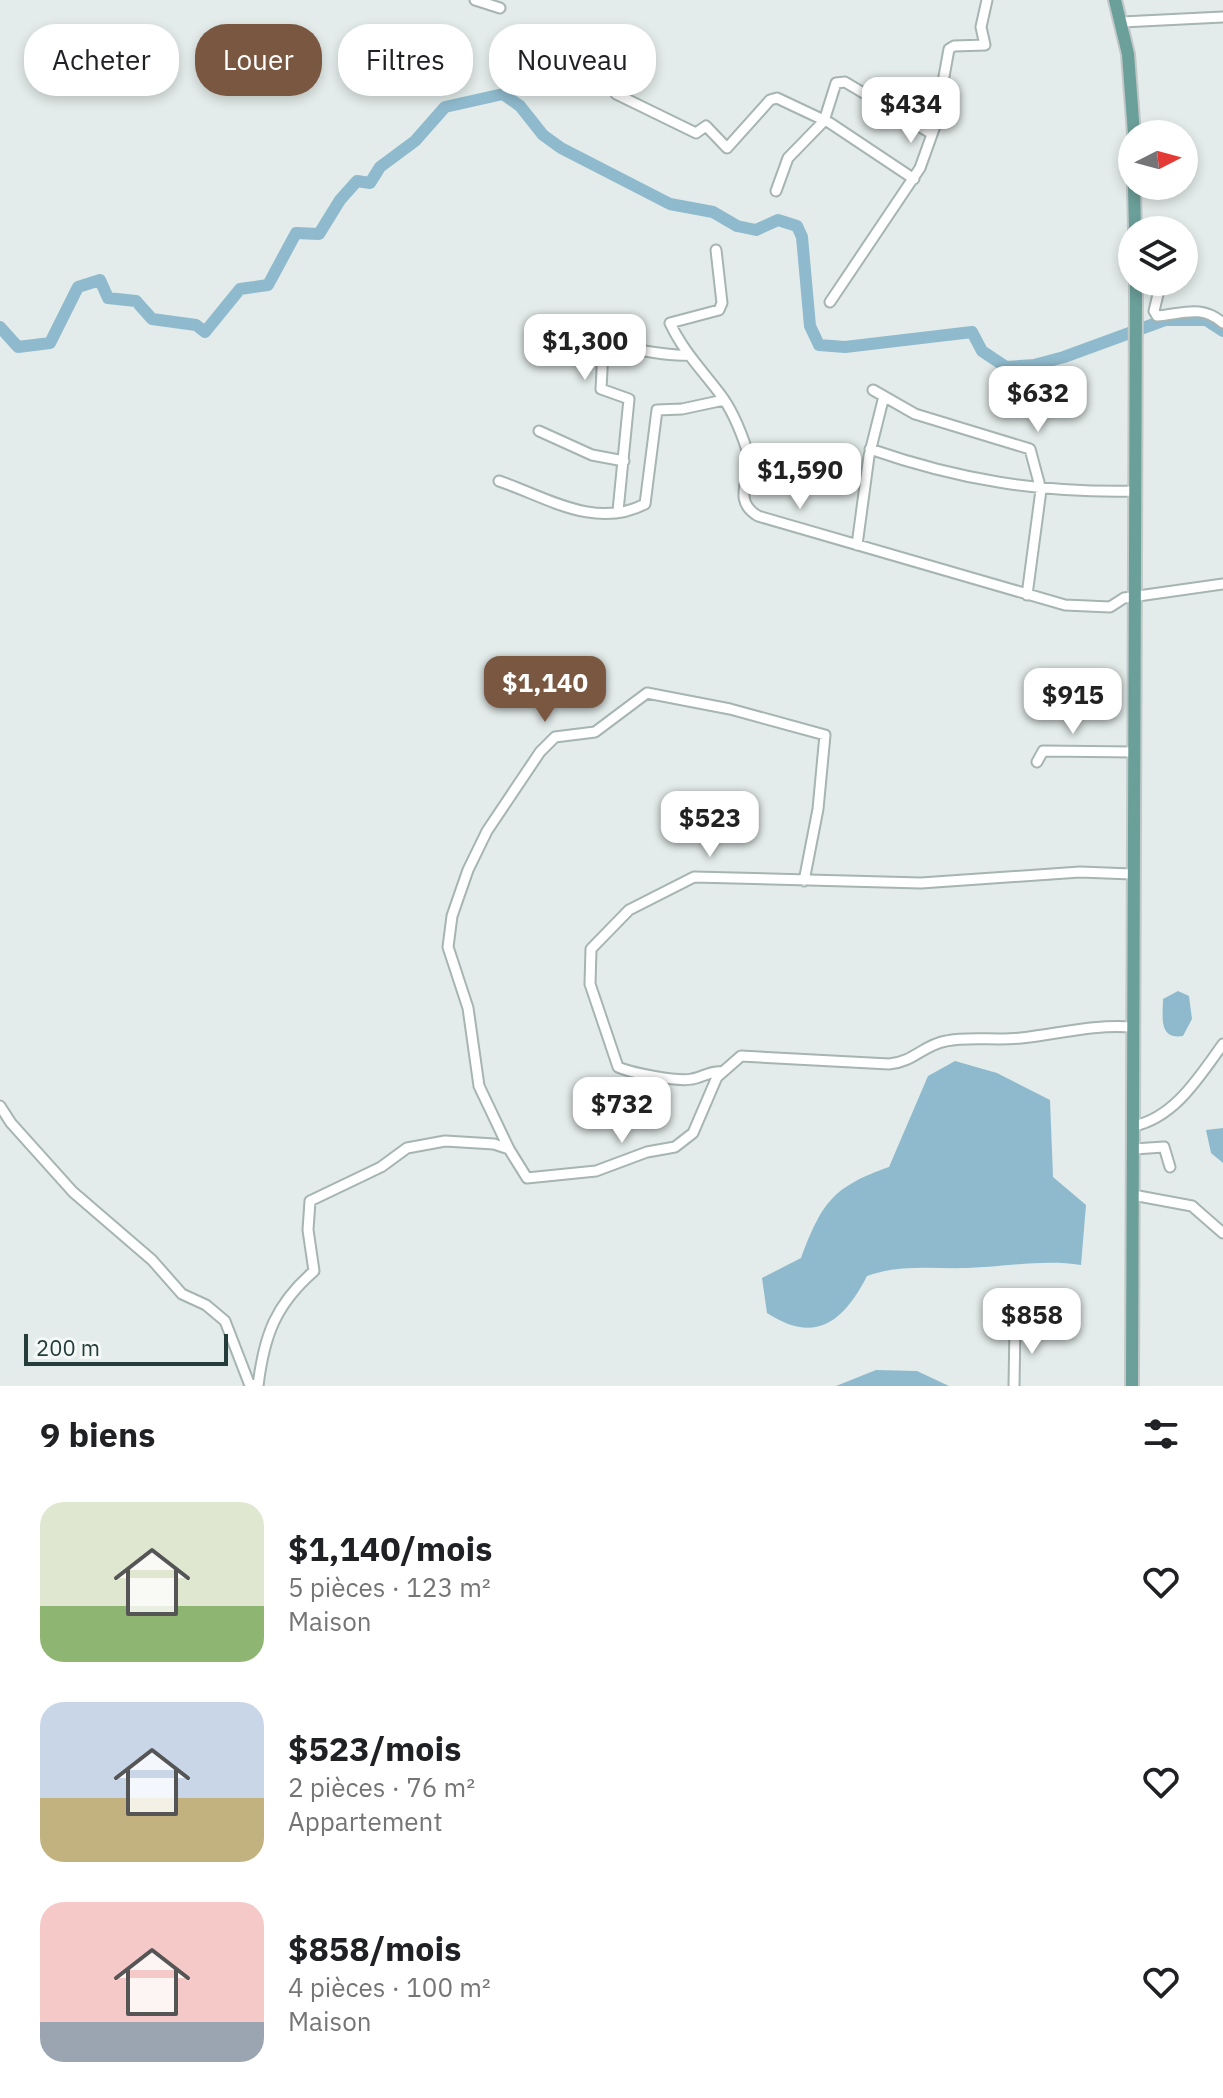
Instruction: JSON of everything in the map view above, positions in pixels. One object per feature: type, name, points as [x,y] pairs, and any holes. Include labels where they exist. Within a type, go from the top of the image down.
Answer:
[{"type":"main road","points":[[1115,0],[1122,22],[1132,120]]},
{"type":"main road","points":[[1132,1386],[1136,296]]},
{"type":"street","points":[[475,0],[500,8]]},
{"type":"street","points":[[830,302],[914,179],[932,134],[949,49],[985,45],[981,27],[987,0]]},
{"type":"street","points":[[1122,22],[1223,17]]},
{"type":"street","points":[[776,191],[788,158],[824,121],[836,83],[845,82],[932,134]]},
{"type":"street","points":[[620,96],[696,133],[706,126],[727,148],[770,100],[777,98],[824,121],[914,179]]},
{"type":"street","points":[[716,250],[722,303],[719,310],[670,323],[688,355],[724,400],[748,454],[743,502],[747,510],[758,516],[1027,595],[1087,608],[1110,607],[1133,596],[1223,584]]},
{"type":"street","points":[[1158,296],[1154,311],[1157,316],[1193,309],[1211,312],[1223,323]]},
{"type":"street","points":[[618,511],[629,399],[601,389],[603,351],[618,347],[671,356],[688,355]]},
{"type":"street","points":[[873,390],[940,423],[1026,445],[1030,449],[1041,490],[1027,595]]},
{"type":"street","points":[[857,545],[870,449],[884,396]]},
{"type":"street","points":[[499,481],[580,513],[618,511],[645,504],[657,410],[682,409],[724,400]]},
{"type":"street","points":[[539,431],[592,455],[624,461]]},
{"type":"street","points":[[870,449],[960,477],[1041,490],[1135,491]]},
{"type":"street","points":[[804,881],[818,809],[825,735],[730,709],[647,693],[595,732],[555,737],[540,752],[487,831],[468,870],[452,916],[448,947],[468,1008],[479,1086],[509,1149],[527,1178],[596,1171],[647,1152],[675,1147],[693,1133],[717,1077],[741,1056],[889,1064],[907,1062],[932,1045],[948,1040],[1021,1038],[1112,1025],[1132,1027]]},
{"type":"street","points":[[1037,762],[1043,751],[1135,752]]},
{"type":"street","points":[[723,1072],[677,1080],[645,1071],[631,1073],[618,1067],[590,984],[591,949],[629,910],[694,877],[722,875],[755,881],[921,883],[1080,872],[1132,874]]},
{"type":"street","points":[[1134,1126],[1153,1122],[1166,1112],[1223,1044]]},
{"type":"street","points":[[0,1106],[11,1123],[73,1192],[152,1260],[182,1294],[206,1305],[225,1321],[249,1383],[258,1386],[275,1314],[289,1293],[314,1271],[308,1230],[310,1201],[381,1167],[407,1148],[470,1141],[509,1149]]},
{"type":"street","points":[[1134,1149],[1164,1147],[1170,1167]]},
{"type":"street","points":[[1133,1195],[1192,1206],[1223,1233]]},
{"type":"street","points":[[1014,1386],[1015,1324]]},
{"type":"water","points":[[1178,991],[1189,996],[1192,1019],[1183,1036],[1169,1034],[1163,1019],[1163,999]]},
{"type":"water","points":[[955,1061],[997,1073],[1050,1100],[1053,1177],[1086,1205],[1081,1265],[1038,1263],[892,1270],[867,1276],[849,1305],[827,1323],[800,1327],[767,1313],[762,1278],[801,1258],[823,1210],[842,1190],[889,1167],[928,1076]]},
{"type":"water","points":[[1223,1128],[1223,1163],[1211,1153],[1206,1130]]},
{"type":"water","points":[[876,1370],[917,1371],[949,1386],[836,1386]]},
{"type":"waterway","points":[[0,327],[18,347],[50,343],[78,287],[100,280],[108,298],[136,301],[152,319],[196,325],[205,332],[240,289],[268,285],[296,233],[319,234],[340,200],[357,181],[370,183],[380,167],[415,141],[445,107],[503,94],[520,106],[543,135],[561,148],[670,204],[713,212],[737,226],[756,230],[778,220],[797,226],[802,237],[810,326],[819,345],[845,347],[972,332],[982,351],[1006,367],[1034,365],[1064,357],[1165,320],[1206,320],[1223,331]]}]
